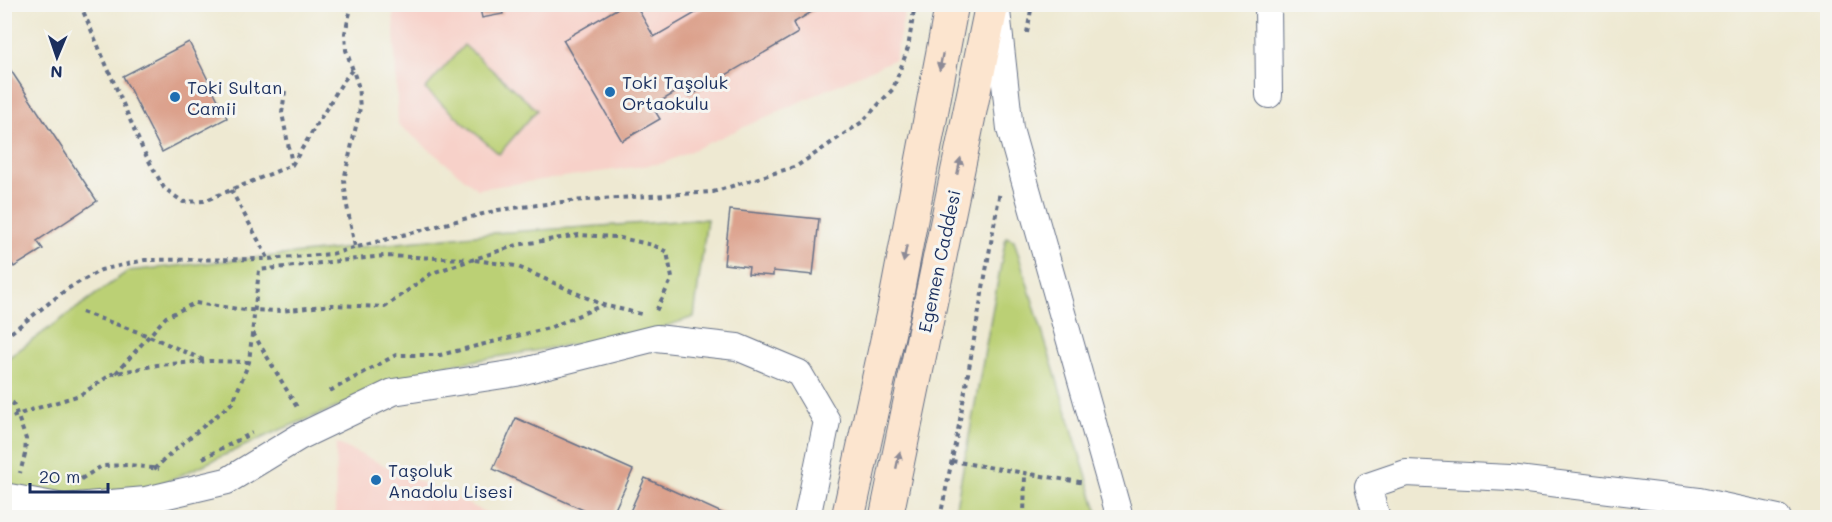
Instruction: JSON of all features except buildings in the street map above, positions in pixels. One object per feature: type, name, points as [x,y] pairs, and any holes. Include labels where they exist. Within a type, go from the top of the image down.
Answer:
[{"type":"main road","name":"Egemen Caddesi","points":[[848,518],[896,299],[952,4]]},
{"type":"main road","name":"Egemen Caddesi","points":[[886,518],[994,4]]},
{"type":"street","points":[[994,4],[1010,129],[1120,518]]},
{"type":"street","points":[[1268,4],[1269,95]]},
{"type":"street","points":[[4,496],[63,507],[146,500],[227,481],[311,432],[393,393],[516,373],[652,328],[656,338],[737,347],[799,373],[827,421],[807,518]]},
{"type":"street","points":[[1377,518],[1368,486],[1406,473],[1522,480],[1699,501],[1778,518]]},
{"type":"path","points":[[80,4],[142,150],[164,188],[183,202],[204,201],[292,165],[352,70]]},
{"type":"path","points":[[352,4],[345,33],[346,50],[358,85],[360,108],[344,180],[356,247]]},
{"type":"path","points":[[4,338],[67,289],[101,270],[145,260],[268,258],[331,254],[498,210],[570,201],[713,192],[797,165],[862,122],[893,88],[908,48],[915,4]]},
{"type":"path","points":[[1026,38],[1032,4]]},
{"type":"path","points":[[285,91],[282,112],[292,165]]},
{"type":"path","points":[[940,518],[1000,186]]},
{"type":"path","points":[[231,190],[268,258]]},
{"type":"path","points":[[116,373],[166,317],[195,303],[256,310],[281,311],[332,305],[385,307],[432,273],[473,259],[517,245],[579,235],[616,237],[653,245],[667,252],[672,278],[652,328],[516,266],[473,259],[384,256],[259,270],[256,310],[249,362],[233,402],[154,469],[137,492],[134,501]]},
{"type":"path","points":[[327,393],[396,355],[440,355],[549,328],[603,305]]},
{"type":"path","points":[[82,312],[149,336],[207,361]]},
{"type":"path","points":[[253,332],[311,432]]},
{"type":"path","points":[[4,420],[80,395],[116,373],[157,365],[207,361],[249,362]]},
{"type":"path","points":[[4,399],[13,403],[26,439],[25,454],[18,472],[26,477]]},
{"type":"path","points":[[288,414],[307,404]]},
{"type":"path","points":[[198,461],[258,430]]},
{"type":"path","points":[[952,461],[1112,487]]},
{"type":"path","points":[[73,484],[102,466],[130,465],[166,470]]},
{"type":"path","points":[[1024,518],[1025,473]]},
{"type":"shaded area","name":"Toki Taşoluk Ortaokulu","points":[[393,5],[906,5],[895,59],[664,163],[477,189],[398,124]]},
{"type":"shaded area","name":"Taşoluk Anadolu Lisesi","points":[[336,443],[496,517],[335,517]]},
{"type":"green space","points":[[464,45],[537,110],[499,154],[425,89]]},
{"type":"green space","points":[[707,219],[694,317],[648,332],[442,366],[277,431],[155,487],[57,497],[5,489],[4,361],[128,271],[494,233]]},
{"type":"green space","points":[[1006,237],[1014,240],[1099,517],[954,517]]},
{"type":"place","name":"Toki Taşoluk Ortaokulu","points":[[610,92]]},
{"type":"place","name":"Toki Sultan Camii","points":[[175,97]]},
{"type":"place","name":"Taşoluk Anadolu Lisesi","points":[[376,480]]}]
